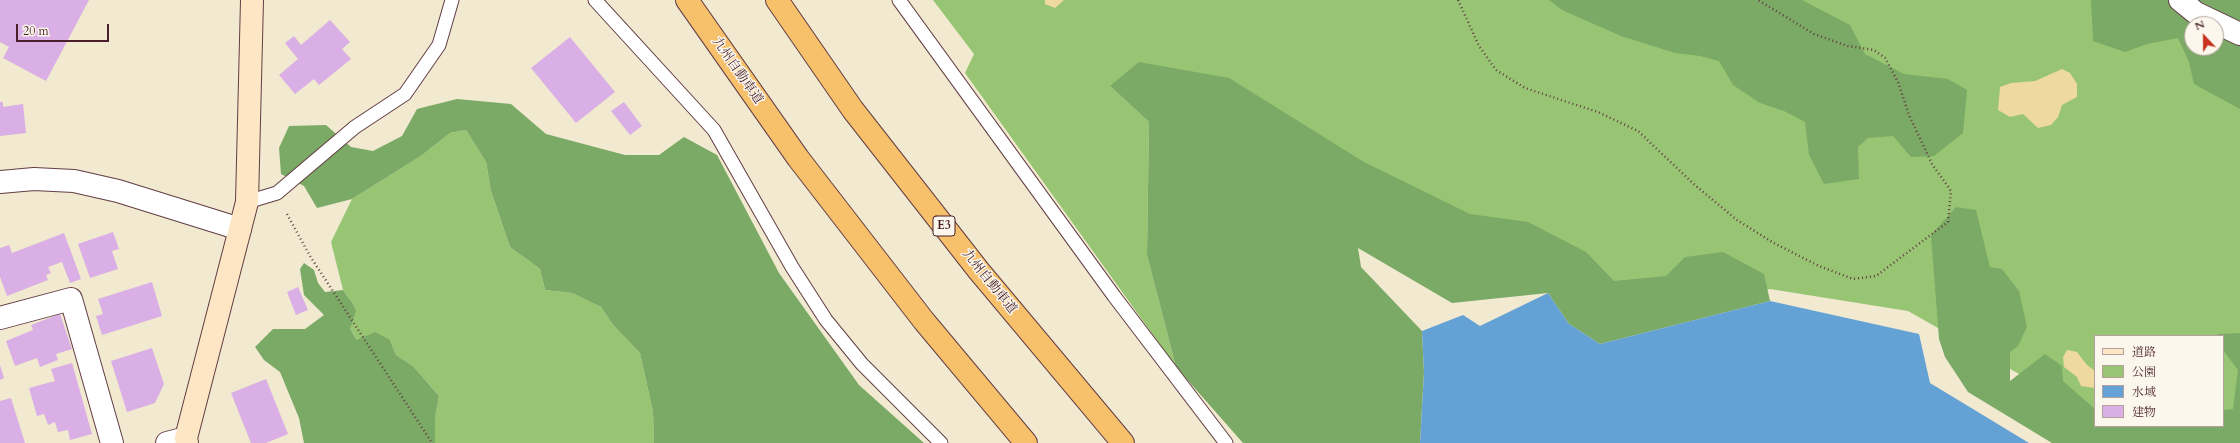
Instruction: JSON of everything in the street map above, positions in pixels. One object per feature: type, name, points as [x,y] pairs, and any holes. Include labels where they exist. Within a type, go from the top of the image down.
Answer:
[{"type":"highway","name":"九州自動車道","points":[[687,0],[803,164],[924,320],[1026,443]]},
{"type":"highway","name":"九州自動車道","points":[[777,0],[853,110],[984,276],[1123,443]]},
{"type":"street","points":[[180,441],[247,202],[252,0]]},
{"type":"street","points":[[2180,0],[2196,13],[2240,34]]},
{"type":"street","points":[[0,182],[34,179],[74,181],[118,191],[240,229]]},
{"type":"street","points":[[0,318],[71,299],[112,443]]},
{"type":"lane","points":[[247,202],[277,194],[355,127],[405,94],[439,45],[452,0]]},
{"type":"lane","points":[[595,0],[714,130],[788,260],[826,320],[862,364],[941,443]]},
{"type":"lane","points":[[899,0],[1114,296],[1226,443]]},
{"type":"path","points":[[1458,0],[1479,46],[1496,70],[1525,88],[1598,112],[1638,131],[1696,186],[1737,220],[1772,242],[1819,266],[1853,279],[1876,276],[1948,222],[1951,192],[1932,164],[1909,115],[1898,82],[1885,58],[1874,50],[1848,46],[1814,34],[1758,0]]},
{"type":"path","points":[[277,194],[310,256],[432,443]]},
{"type":"green space","points":[[933,0],[2240,0],[2240,422],[2224,425],[2224,335],[2094,335],[2094,416],[1908,311],[1770,289],[1622,330],[1219,85],[1110,86],[1149,122],[1147,255],[1176,367],[965,73],[974,54]]},
{"type":"green space","points":[[1549,0],[1802,0],[1850,25],[1865,54],[1904,74],[1948,79],[1967,90],[1963,133],[1934,156],[1911,157],[1893,136],[1868,138],[1858,147],[1859,179],[1824,184],[1809,155],[1805,122],[1784,111],[1760,103],[1733,85],[1719,61],[1700,56],[1675,53],[1621,36],[1562,10]]},
{"type":"green space","points":[[2091,0],[2240,0],[2240,109],[2194,84],[2186,56],[2224,56],[2224,16],[2184,16],[2184,51],[2178,38],[2147,44],[2125,52],[2093,41]]},
{"type":"green space","points":[[1139,62],[1229,78],[1364,162],[1470,214],[1528,222],[1586,252],[1614,281],[1666,276],[1685,257],[1723,252],[1764,274],[1770,301],[1600,344],[1569,324],[1548,293],[1452,303],[1358,248],[1361,267],[1422,331],[1424,372],[1420,443],[1243,443],[1176,367],[1147,255],[1149,122],[1110,86]]},
{"type":"green space","points":[[457,99],[511,104],[546,134],[625,155],[659,155],[684,137],[717,155],[779,273],[859,385],[924,443],[654,443],[653,412],[640,353],[613,325],[601,307],[572,293],[545,290],[540,269],[510,247],[491,191],[486,162],[466,130],[450,133],[421,156],[352,199],[317,208],[304,186],[281,174],[279,148],[289,126],[326,125],[351,147],[373,151],[402,136],[417,109]]},
{"type":"green space","points":[[466,130],[486,162],[491,191],[510,247],[540,269],[545,290],[572,293],[601,307],[613,325],[640,353],[653,412],[654,443],[435,443],[435,418],[439,396],[413,366],[396,355],[390,340],[358,341],[350,329],[353,304],[343,290],[331,242],[352,199],[421,156],[450,133]]},
{"type":"green space","points":[[1956,207],[1976,210],[1990,267],[2002,269],[2019,291],[2027,327],[2018,346],[2010,352],[2010,381],[2045,354],[2062,366],[2063,381],[2094,408],[2094,427],[2224,427],[2224,410],[2233,409],[2238,370],[2224,351],[2224,335],[2218,335],[2240,333],[2240,443],[2052,443],[1968,392],[1945,357],[1939,339],[1931,235]]},
{"type":"green space","points":[[304,263],[314,270],[318,283],[325,292],[343,290],[353,304],[356,311],[350,329],[357,340],[375,332],[390,340],[396,355],[413,366],[439,396],[435,418],[435,443],[304,443],[299,418],[280,372],[264,360],[255,347],[273,329],[305,329],[324,315],[304,295],[300,269]]},
{"type":"sand","points":[[1045,0],[1064,0],[1055,8],[1045,4]]},
{"type":"sand","points":[[2062,69],[2070,73],[2077,84],[2077,97],[2062,105],[2058,117],[2051,125],[2038,128],[2023,114],[2010,117],[1998,110],[2000,87],[2011,83],[2035,81]]},
{"type":"sand","points":[[2067,350],[2077,352],[2087,365],[2094,370],[2094,388],[2081,386],[2077,377],[2064,367],[2063,357]]},
{"type":"water","points":[[1548,293],[1569,324],[1600,344],[1770,301],[1919,334],[1930,383],[2029,443],[1420,443],[1424,372],[1422,331],[1463,315],[1480,326]]},
{"type":"building","points":[[0,0],[89,0],[46,81],[3,58],[9,47],[0,42]]},
{"type":"building","points":[[330,20],[350,42],[342,49],[351,59],[319,85],[314,79],[295,94],[279,75],[298,59],[285,43],[294,36],[301,45]]},
{"type":"building","points":[[570,37],[615,92],[576,123],[531,68]]},
{"type":"building","points":[[0,102],[3,102],[3,107],[23,104],[26,133],[0,136]]},
{"type":"building","points":[[624,102],[642,126],[630,135],[611,111]]},
{"type":"building","points":[[113,232],[119,249],[112,251],[118,269],[90,278],[78,244]]},
{"type":"building","points":[[64,233],[81,279],[70,283],[62,262],[48,267],[51,273],[46,275],[48,280],[7,296],[0,277],[0,248],[9,245],[12,253]]},
{"type":"building","points":[[152,282],[162,316],[102,335],[96,316],[103,314],[98,299]]},
{"type":"building","points":[[298,287],[308,310],[296,315],[287,292]]},
{"type":"building","points":[[60,314],[72,349],[56,354],[58,360],[40,367],[37,358],[15,366],[6,341],[33,330],[31,325]]},
{"type":"building","points":[[152,348],[164,384],[155,403],[127,412],[111,361]]},
{"type":"building","points":[[72,363],[92,434],[70,440],[68,430],[58,432],[55,422],[48,425],[44,414],[37,416],[29,388],[55,381],[51,369]]},
{"type":"building","points":[[0,365],[4,378],[0,380]]},
{"type":"building","points":[[266,379],[288,434],[266,443],[251,443],[231,393]]},
{"type":"building","points":[[11,398],[25,443],[0,443],[0,401]]}]
